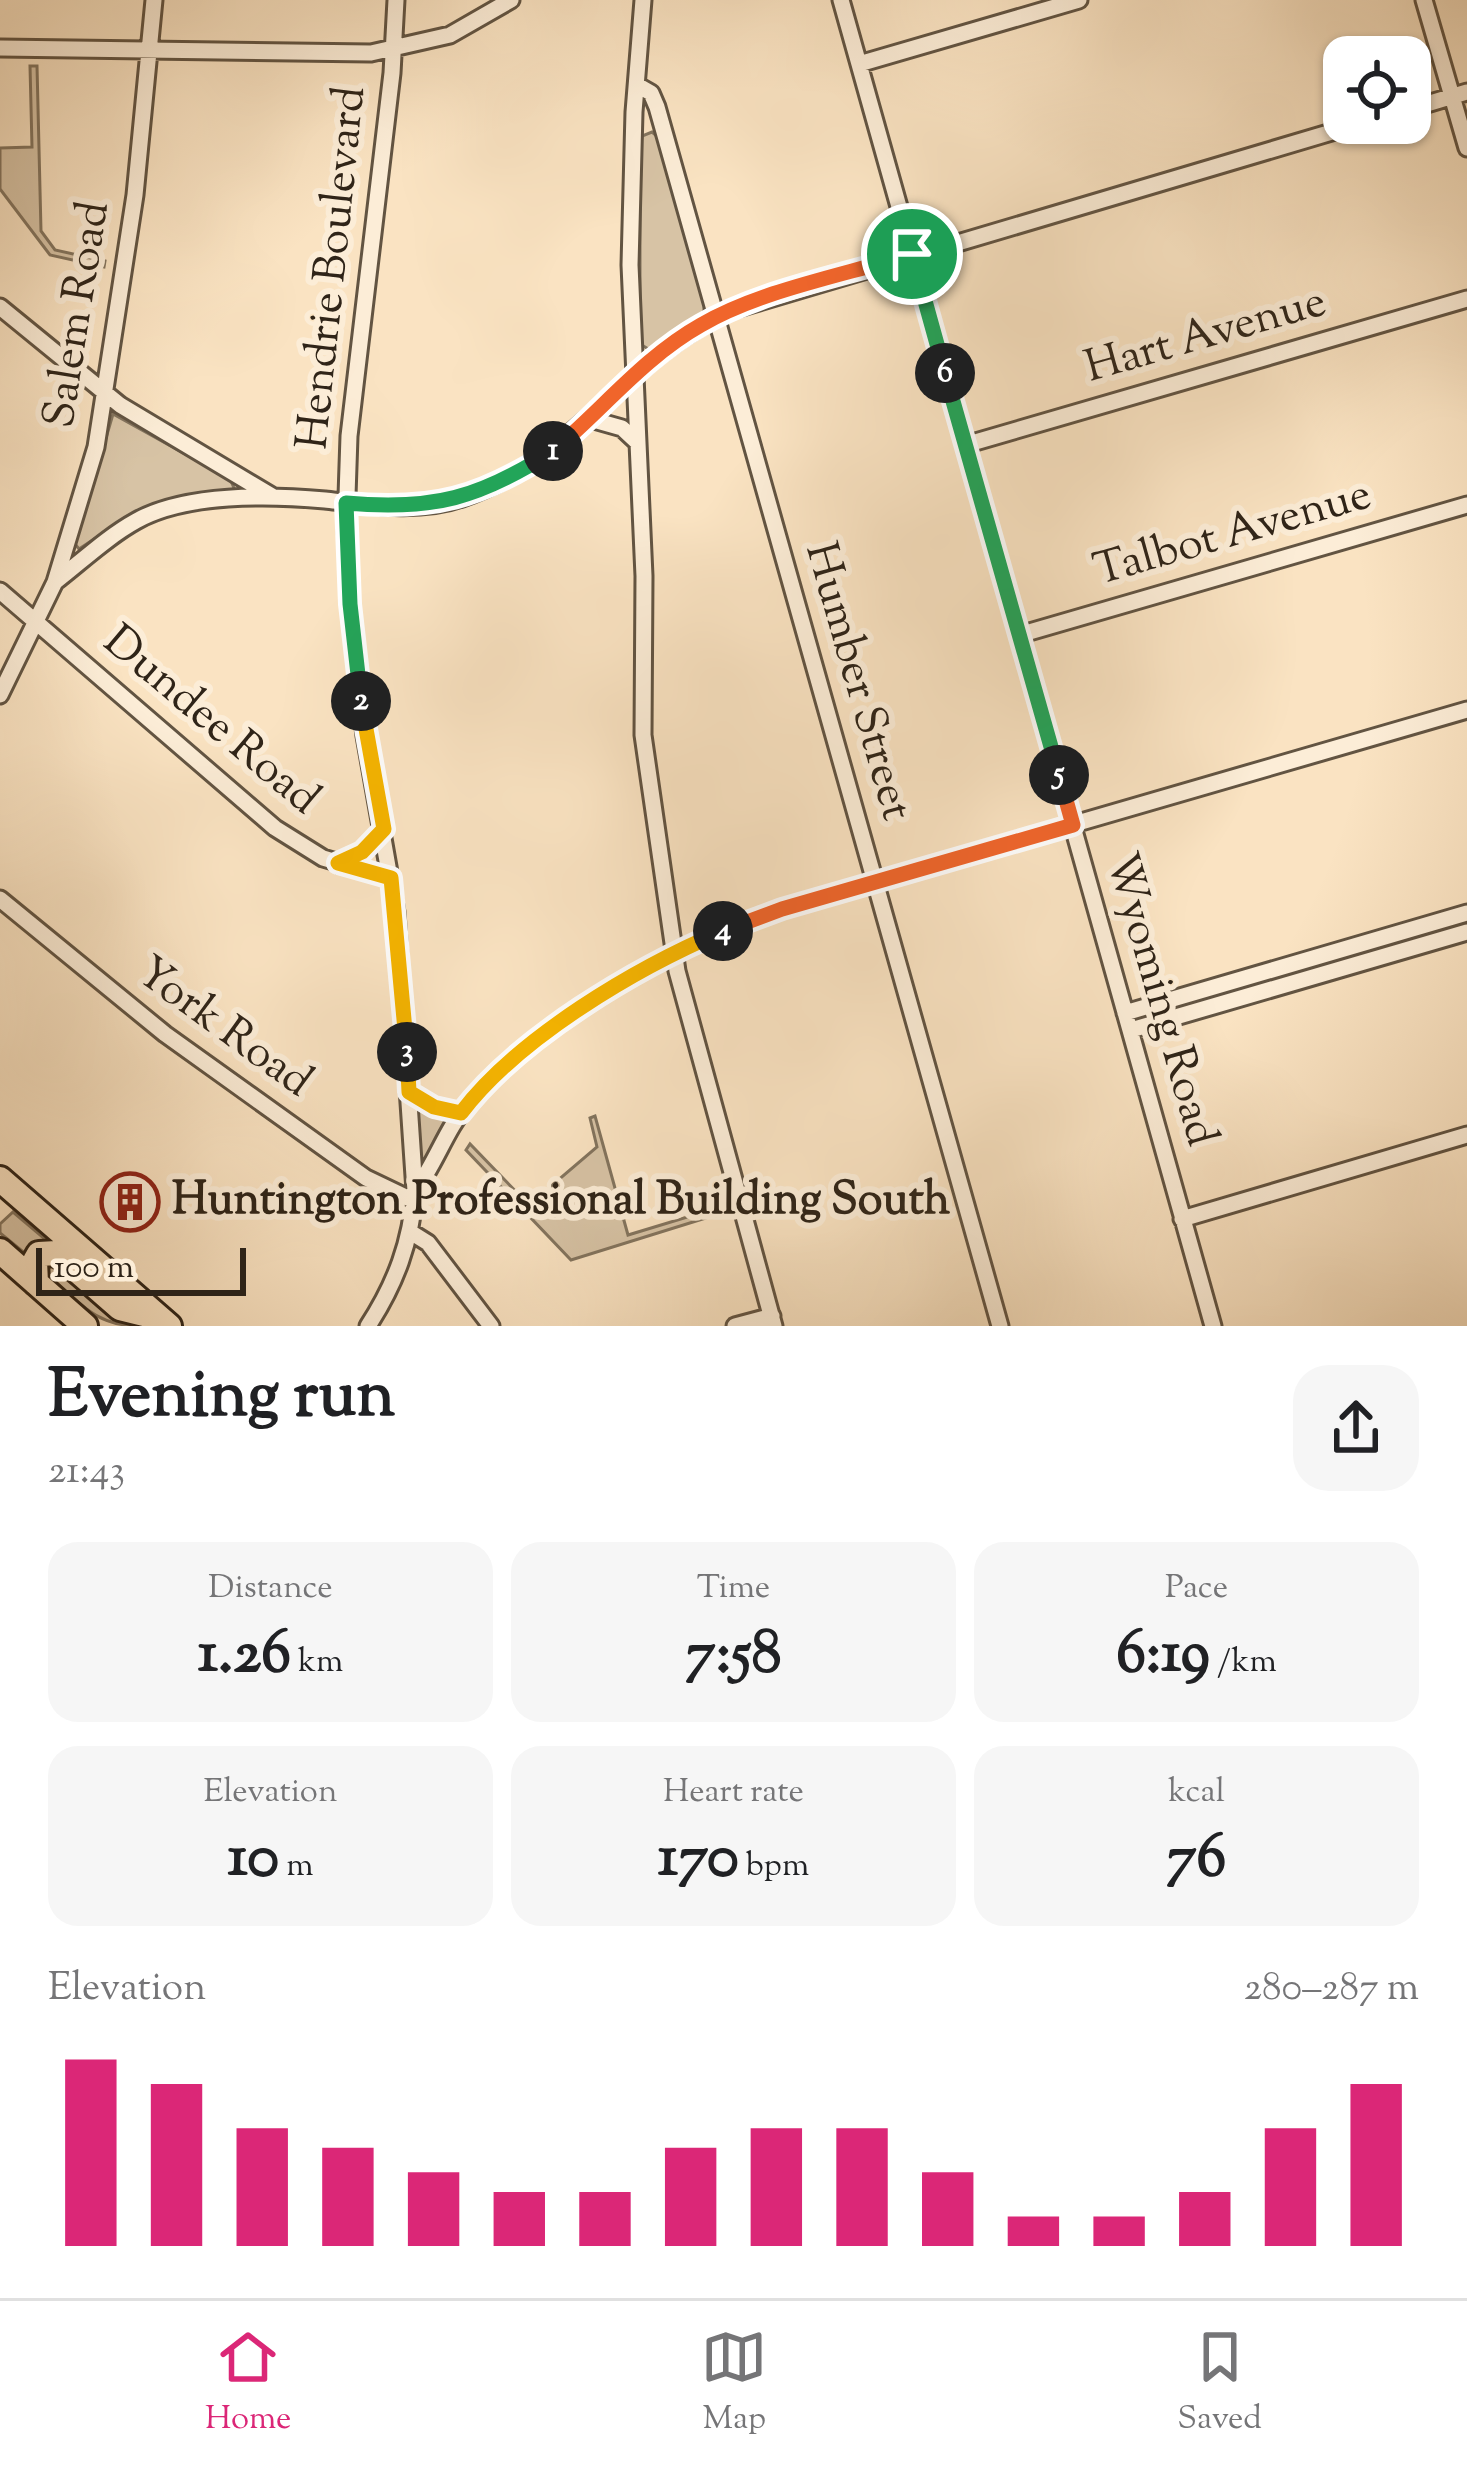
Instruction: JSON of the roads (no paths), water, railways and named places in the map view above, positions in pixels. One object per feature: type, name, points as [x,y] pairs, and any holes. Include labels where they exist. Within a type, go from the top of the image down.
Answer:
[{"type":"main road","points":[[3,1213],[7,1208],[4,1182]]},
{"type":"main road","points":[[4,1182],[164,1322]]},
{"type":"main road","points":[[0,1251],[85,1325]]},
{"type":"main road","points":[[36,1283],[39,1254],[57,1253],[120,1308],[164,1322]]},
{"type":"street","name":"Salem Road","points":[[0,695],[55,582],[90,471],[135,194],[154,0]]},
{"type":"street","name":"Hendrie Boulevard","points":[[368,1326],[396,1277],[412,1233],[415,1196],[391,878],[365,736],[350,604],[346,503],[349,436],[396,0]]},
{"type":"street","points":[[0,48],[371,53],[450,35],[511,0]]},
{"type":"street","points":[[644,0],[630,265],[644,576],[643,736],[674,953],[773,1321],[735,1326]]},
{"type":"street","name":"Wyoming Road","points":[[841,0],[1213,1326]]},
{"type":"street","points":[[860,64],[1079,0]]},
{"type":"street","points":[[1424,0],[1459,94],[1467,148]]},
{"type":"street","name":"Humber Street","points":[[638,85],[651,93],[662,126],[1000,1326]]},
{"type":"street","points":[[634,126],[662,126]]},
{"type":"street","points":[[55,582],[118,532],[158,511],[272,496],[407,506],[462,498],[550,453],[668,346],[716,317],[912,254],[1323,134]]},
{"type":"street","name":"Hart Avenue","points":[[965,445],[1467,298]]},
{"type":"street","points":[[0,307],[104,393],[272,496]]},
{"type":"street","points":[[590,419],[608,422],[637,442]]},
{"type":"street","name":"Talbot Avenue","points":[[1019,635],[1467,505]]},
{"type":"street","name":"Dundee Road","points":[[0,591],[275,828],[338,863],[391,878]]},
{"type":"street","points":[[415,1196],[461,1113],[531,1046],[674,953],[782,909],[1467,710]]},
{"type":"street","points":[[338,863],[362,852],[384,829]]},
{"type":"street","name":"York Road","points":[[0,899],[165,1034],[367,1178],[415,1196]]},
{"type":"street","points":[[1128,1021],[1389,945],[1467,913]]},
{"type":"street","points":[[1389,945],[1467,932]]},
{"type":"street","points":[[409,1092],[434,1107],[461,1113]]},
{"type":"street","points":[[1182,1219],[1467,1135]]},
{"type":"street","points":[[412,1233],[428,1244],[491,1326]]},
{"type":"place","name":"Huntington Professional Building South","points":[[130,1202]]}]
